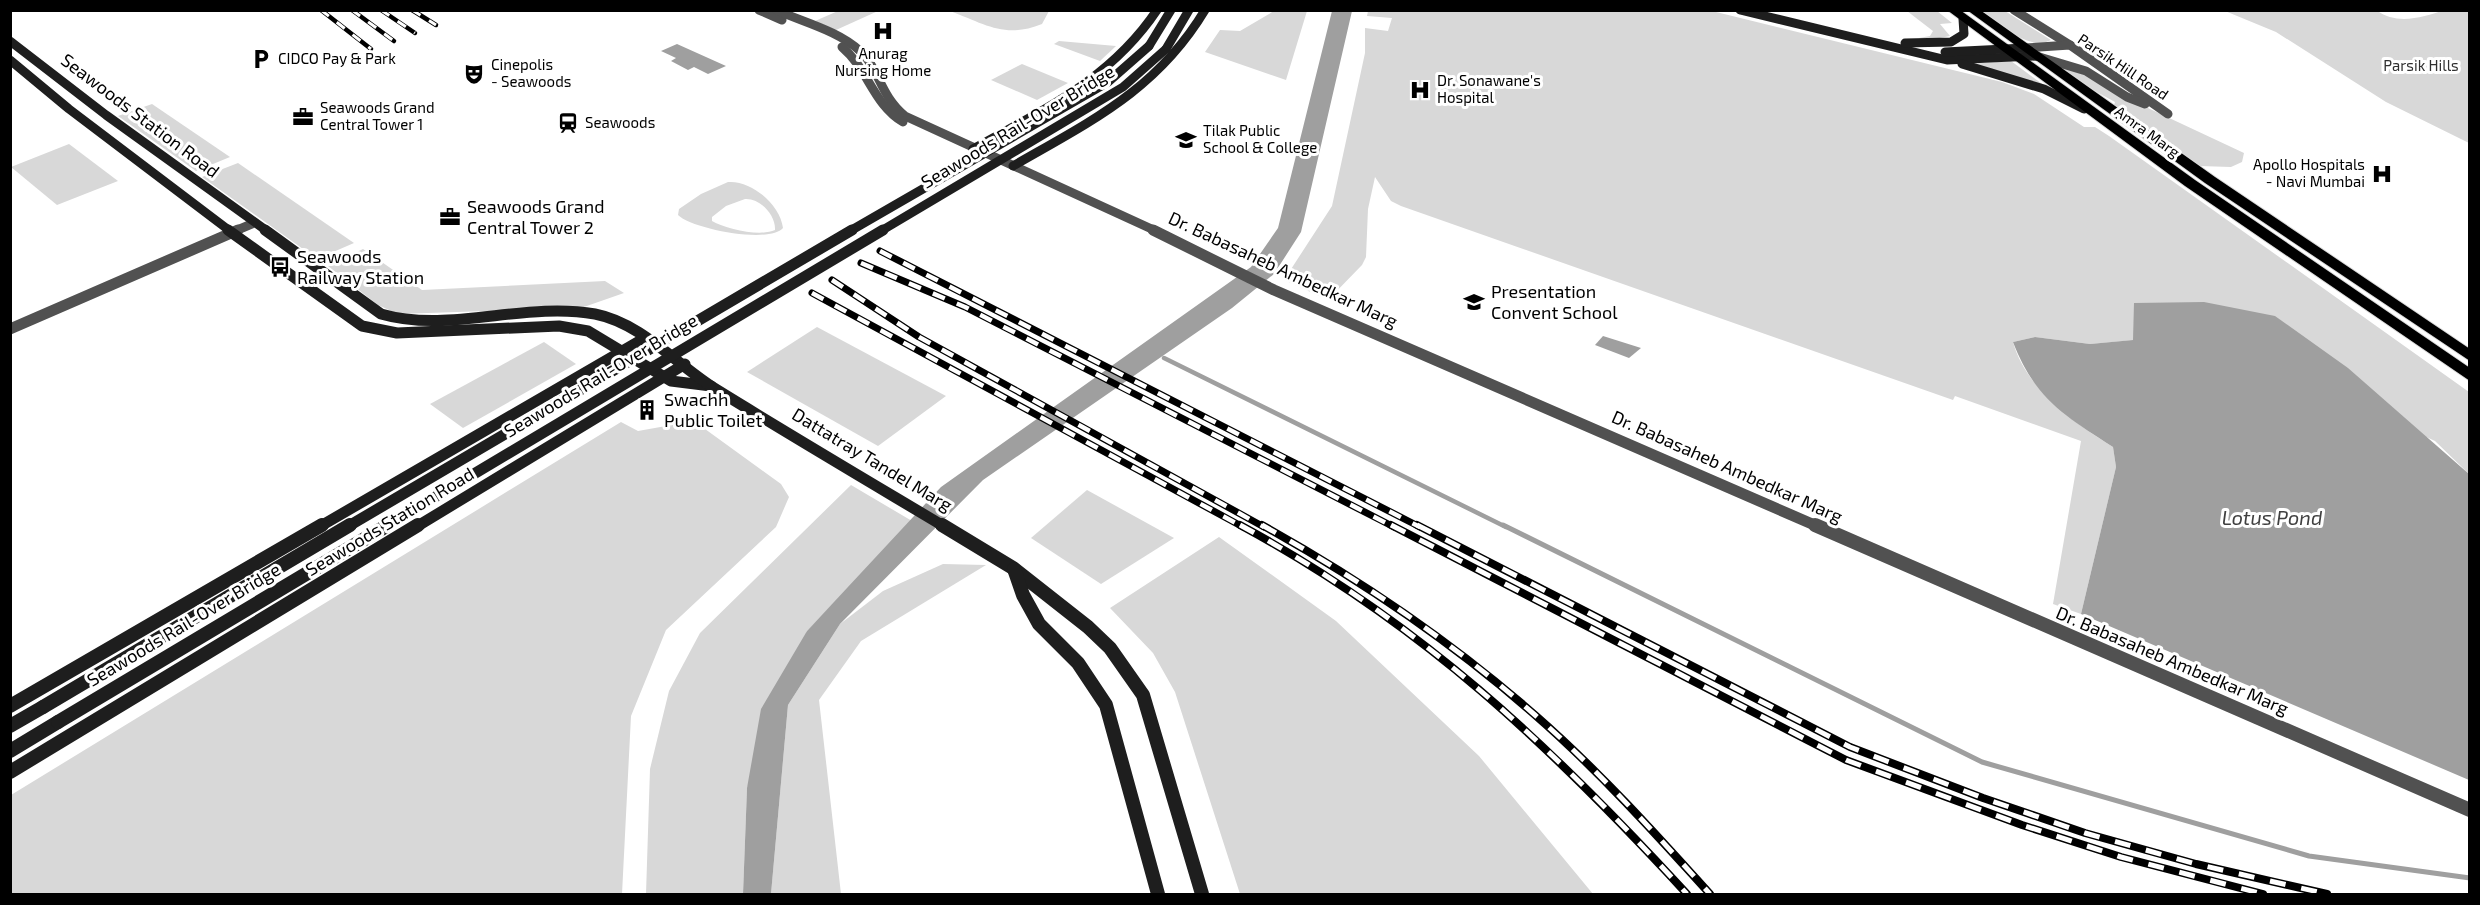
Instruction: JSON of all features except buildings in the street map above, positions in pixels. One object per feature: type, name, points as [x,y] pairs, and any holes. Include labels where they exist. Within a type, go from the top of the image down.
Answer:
[{"type":"highway","name":"Amra Marg","points":[[1952,10],[1968,15],[2469,356]]},
{"type":"highway","name":"Amra Marg","points":[[1968,15],[2006,49],[2026,54],[2093,113],[2469,376]]},
{"type":"main road","points":[[973,149],[1107,69],[1135,44],[1156,10]]},
{"type":"main road","name":"Seawoods Rail-Over Bridge","points":[[10,726],[710,312],[1108,82],[1149,46],[1171,10]]},
{"type":"main road","name":"Seawoods Rail-Over Bridge","points":[[10,751],[1123,87],[1166,49],[1189,10]]},
{"type":"main road","points":[[1013,166],[1151,81],[1181,51],[1204,10]]},
{"type":"main road","points":[[1740,10],[1947,60],[2044,89],[2093,113]]},
{"type":"main road","points":[[1769,10],[1955,53],[2006,49]]},
{"type":"main road","points":[[1905,43],[1951,42],[1964,34],[1968,15]]},
{"type":"main road","name":"Seawoods Station Road","points":[[10,41],[371,308],[393,318],[427,319],[565,312],[598,315],[685,364],[711,386]]},
{"type":"main road","points":[[1947,60],[2026,54]]},
{"type":"main road","name":"Seawoods Station Road","points":[[10,60],[69,109],[349,319],[377,331],[419,333],[567,326],[580,328],[671,381],[711,386]]},
{"type":"main road","name":"Seawoods Station Road","points":[[10,706],[643,339]]},
{"type":"main road","name":"Seawoods Station Road","points":[[10,772],[685,364]]},
{"type":"main road","name":"Dattatray Tandel Marg","points":[[711,386],[1013,568],[1088,627],[1110,648],[1143,695],[1202,894]]},
{"type":"main road","points":[[1013,568],[1023,595],[1039,624],[1078,663],[1106,705],[1158,894]]},
{"type":"street","name":"Dr. Babasaheb Ambedkar Marg","points":[[759,10],[831,40],[852,54],[887,114],[959,148],[973,149]]},
{"type":"street","name":"Dr. Babasaheb Ambedkar Marg","points":[[776,10],[854,46],[867,58],[897,110],[973,149],[1125,216],[1274,290],[2469,810]]},
{"type":"street","points":[[2014,10],[2070,45]]},
{"type":"street","name":"Parsik Hill Road","points":[[2070,45],[2169,114],[2127,97],[2086,71],[2026,54],[2070,45]]},
{"type":"street","points":[[2026,54],[2081,52]]},
{"type":"street","points":[[10,320],[250,220]]},
{"type":"street","points":[[10,329],[229,229]]},
{"type":"green space","points":[[1049,10],[1042,24],[1017,30],[995,28],[950,11]]},
{"type":"green space","name":"Parsik Hills","points":[[2376,10],[2384,15],[2401,19],[2410,19],[2445,10],[2469,11],[2469,143],[2386,102],[2276,32],[2225,11]]},
{"type":"green space","points":[[838,11],[878,11],[836,30],[815,21]]},
{"type":"green space","points":[[1274,11],[1307,11],[1286,80],[1205,52],[1220,30],[1240,31]]},
{"type":"green space","points":[[1368,11],[1712,11],[2002,82],[2034,94],[2084,127],[2095,127],[2109,136],[2469,392],[2469,474],[2435,441],[2135,303],[2134,340],[2090,344],[2035,337],[2013,342],[2019,359],[2040,390],[2068,416],[2113,447],[2116,467],[2081,614],[2053,604],[2081,441],[1955,396],[1953,400],[1401,206],[1391,201],[1375,177],[1368,209],[1366,257],[1362,265],[1328,300],[1284,280],[1332,206],[1365,53],[1365,28],[1388,31],[1392,18],[1367,16]]},
{"type":"green space","points":[[1907,11],[1937,11],[1952,23],[1940,24],[1950,36],[1924,41],[1919,38],[1930,36],[1933,31]]},
{"type":"green space","points":[[1982,11],[2005,11],[2051,40],[2042,43],[2024,39]]},
{"type":"green space","points":[[1059,41],[1116,46],[1100,61],[1054,44]]},
{"type":"green space","points":[[2011,61],[2045,86],[1970,64]]},
{"type":"green space","points":[[1022,64],[1068,83],[1037,100],[991,80]]},
{"type":"green space","points":[[2078,67],[2150,109],[2244,153],[2242,162],[2231,167],[2199,166],[2114,105],[2115,102],[2058,71]]},
{"type":"green space","points":[[152,104],[230,157],[196,171],[118,116]]},
{"type":"green space","points":[[69,144],[118,181],[57,205],[11,167]]},
{"type":"green space","points":[[238,163],[354,243],[317,259],[202,177]]},
{"type":"green space","points":[[728,182],[746,185],[755,189],[770,202],[781,219],[783,228],[775,233],[763,235],[730,233],[698,225],[678,215],[679,209],[701,194]],"holes":[[[751,199],[761,204],[770,213],[775,230],[761,233],[743,231],[712,221],[712,217],[726,206]]]},
{"type":"green space","points":[[363,249],[422,290],[605,281],[624,293],[581,308],[398,314],[378,305],[328,266]]},
{"type":"green space","points":[[817,327],[946,396],[878,446],[747,372]]},
{"type":"green space","points":[[544,342],[576,364],[463,428],[430,404]]},
{"type":"green space","points":[[694,421],[781,484],[789,497],[776,527],[666,630],[631,716],[622,894],[11,894],[11,795],[621,422],[638,431]]},
{"type":"green space","points":[[851,485],[912,521],[807,631],[747,788],[743,894],[646,894],[650,769],[669,691],[700,633]]},
{"type":"green space","points":[[1087,490],[1174,538],[1101,584],[1031,538]]},
{"type":"green space","points":[[1219,537],[1336,621],[1479,756],[1593,894],[1240,894],[1175,692],[1153,653],[1110,608]]},
{"type":"green space","points":[[943,564],[986,565],[861,641],[819,700],[841,894],[771,894],[788,705],[840,624],[883,591]]},
{"type":"water","points":[[1332,11],[1352,11],[1301,232],[1274,274],[1232,308],[983,480],[840,624],[788,705],[771,894],[743,894],[747,788],[761,709],[807,631],[941,487],[1251,267],[1278,228]]},
{"type":"water","points":[[677,44],[726,66],[708,74],[694,67],[688,70],[671,61],[676,58],[661,51]]},
{"type":"water","name":"Lotus Pond","points":[[2204,302],[2275,316],[2348,368],[2469,474],[2469,780],[2081,614],[2116,467],[2113,447],[2066,415],[2041,392],[2022,362],[2013,342],[2035,337],[2090,344],[2133,340],[2134,303]]},
{"type":"water","points":[[1603,336],[1641,348],[1629,358],[1595,345]]},
{"type":"waterway","points":[[1164,358],[1506,527]]},
{"type":"waterway","points":[[1503,525],[1982,762],[2309,856],[2470,878]]},
{"type":"railway","points":[[321,10],[371,49]]},
{"type":"railway","points":[[352,10],[394,41]]},
{"type":"railway","points":[[381,10],[415,33]]},
{"type":"railway","points":[[412,10],[436,25]]},
{"type":"railway","points":[[880,251],[1420,527]]},
{"type":"railway","points":[[861,263],[965,307],[1394,527]]},
{"type":"railway","points":[[832,280],[919,337],[1264,527]]},
{"type":"railway","points":[[812,293],[1243,527]]},
{"type":"railway","points":[[1240,525],[1306,563],[1367,603],[1425,645],[1480,690],[1584,787],[1687,894]]},
{"type":"railway","points":[[1262,525],[1369,589],[1471,662],[1503,688],[1603,779],[1710,894]]},
{"type":"railway","points":[[1391,525],[1846,760],[2022,825],[2121,857],[2263,894]]},
{"type":"railway","points":[[1417,525],[1850,747],[1983,798],[2085,833],[2196,864],[2327,894]]},
{"type":"place","name":"Anurag Nursing Home","points":[[883,31]]},
{"type":"place","name":"CIDCO Pay & Park","points":[[261,59]]},
{"type":"place","name":"Cinepolis - Seawoods","points":[[474,74]]},
{"type":"place","name":"Dr. Sonawane's Hospital","points":[[1420,90]]},
{"type":"place","name":"Seawoods Grand Central Tower 1","points":[[303,117]]},
{"type":"place","name":"Seawoods","points":[[568,123]]},
{"type":"place","name":"Tilak Public School & College","points":[[1186,140]]},
{"type":"place","name":"Apollo Hospitals - Navi Mumbai","points":[[2382,174]]},
{"type":"place","name":"Seawoods Grand Central Tower 2","points":[[450,217]]},
{"type":"place","name":"Seawoods Railway Station","points":[[280,267]]},
{"type":"place","name":"Presentation Convent School","points":[[1474,302]]},
{"type":"place","name":"Swachh Public Toilet","points":[[647,410]]}]
